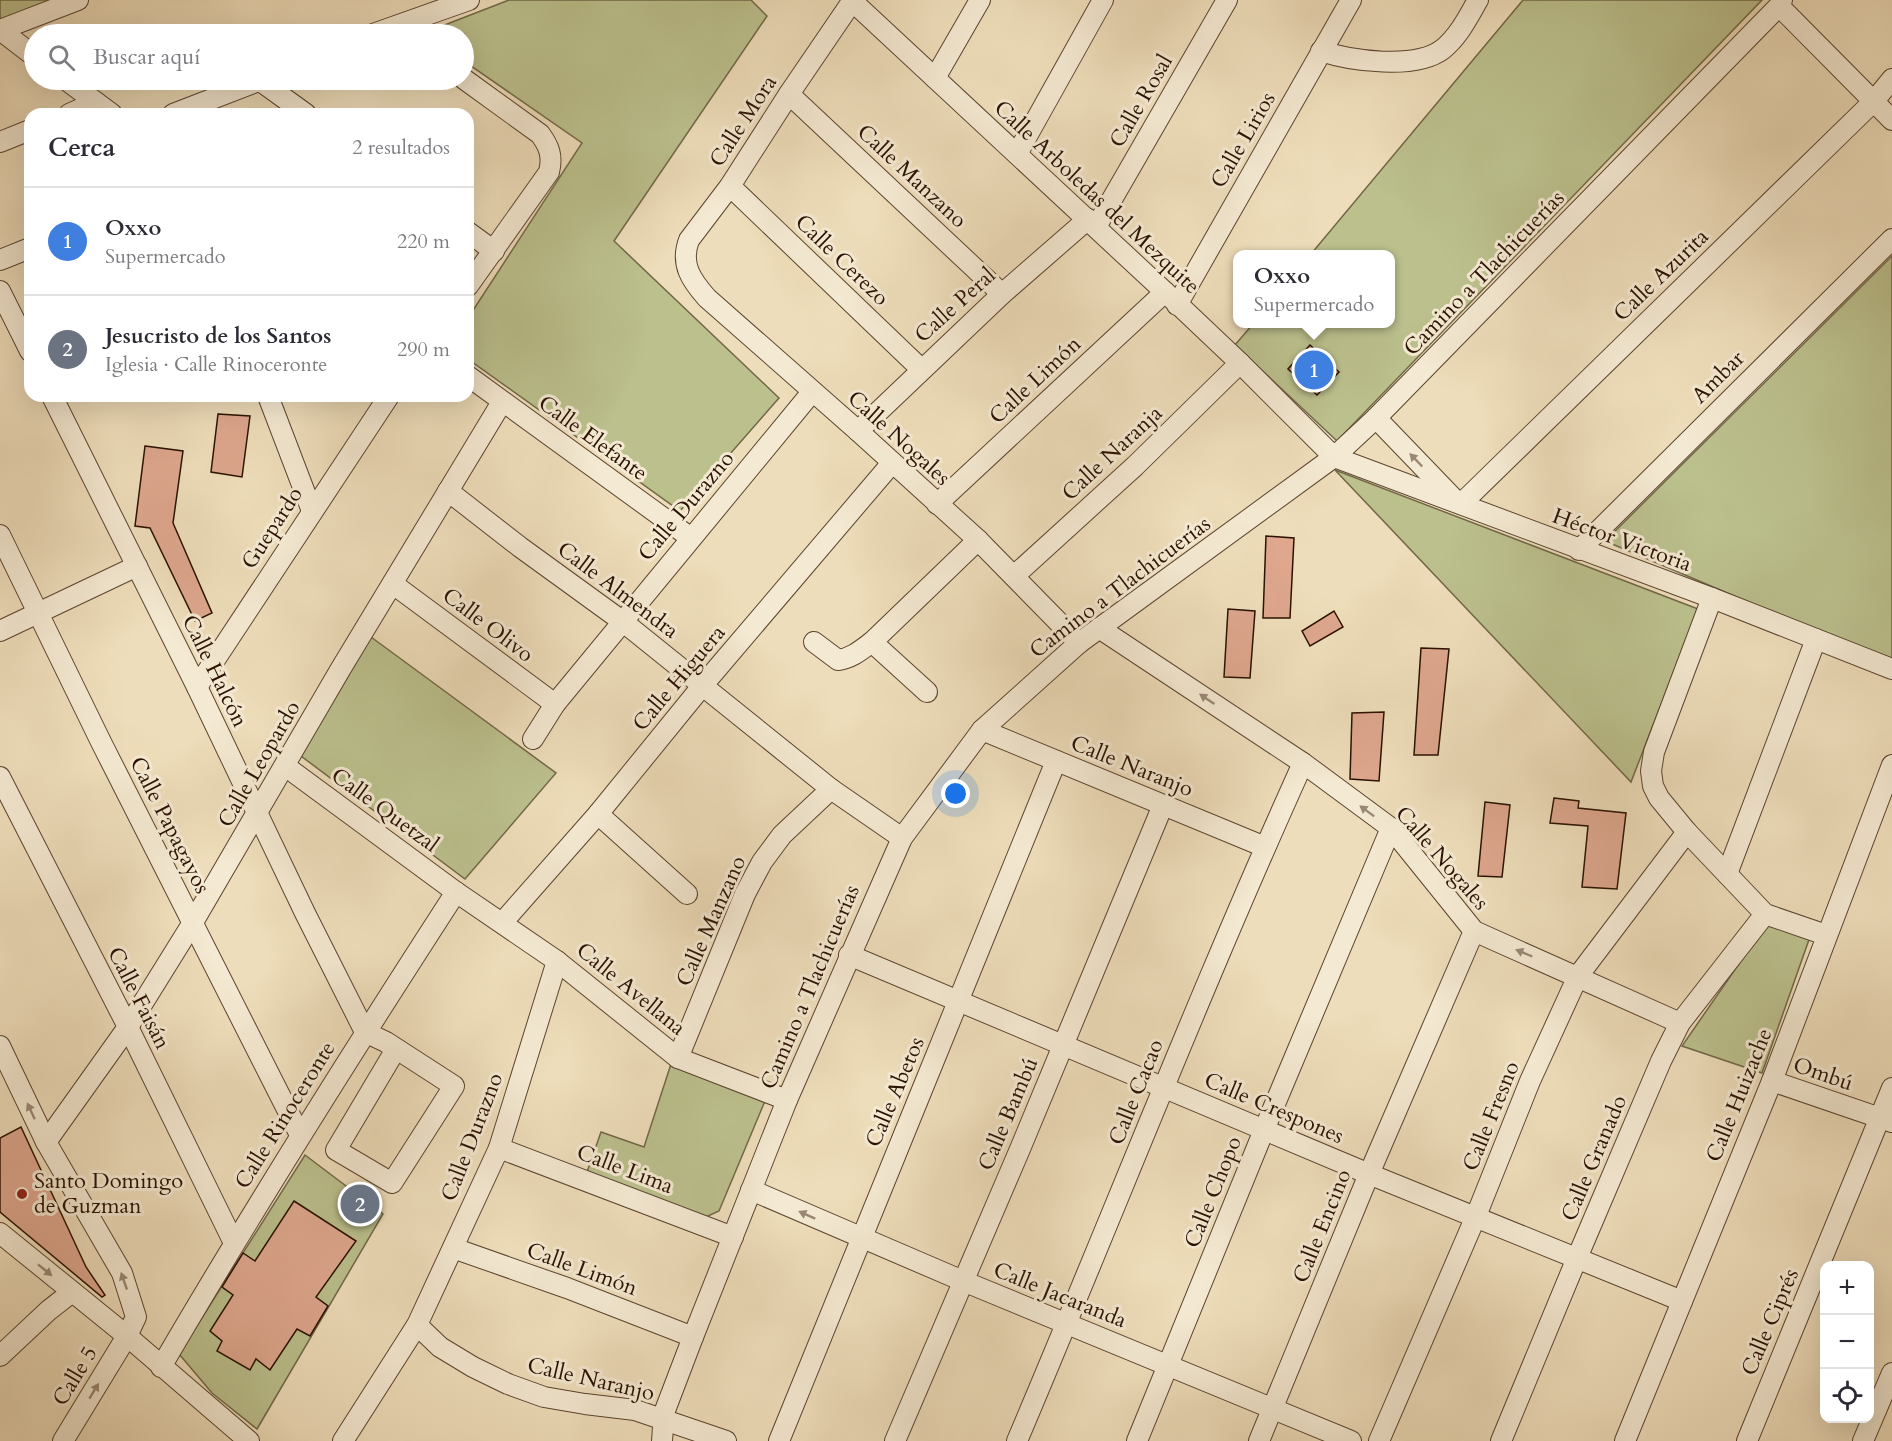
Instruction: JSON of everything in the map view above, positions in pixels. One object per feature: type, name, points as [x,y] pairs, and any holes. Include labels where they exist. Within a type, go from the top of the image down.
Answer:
[{"type":"street","points":[[0,30],[78,0]]},
{"type":"street","points":[[409,24],[469,0]]},
{"type":"street","name":"Calle Arboledas del Mezquite","points":[[852,0],[1240,363],[1334,457]]},
{"type":"street","name":"Calle Mora","points":[[687,270],[686,250],[689,240],[730,186],[852,0]]},
{"type":"street","points":[[935,78],[980,0]]},
{"type":"street","points":[[1017,154],[1103,0]]},
{"type":"street","name":"Calle Rosal","points":[[1092,223],[1227,0]]},
{"type":"street","name":"Calle Lirios","points":[[1171,298],[1351,0]]},
{"type":"street","points":[[1321,51],[1342,58],[1365,60],[1414,60],[1431,56],[1442,50],[1453,39],[1478,0]]},
{"type":"street","points":[[1780,3],[1892,120]]},
{"type":"street","name":"Camino a Tlachicuerías","points":[[662,1441],[667,1404],[693,1336],[787,1100],[849,955],[902,838],[982,730],[1078,643],[1334,457],[1376,418],[1780,3]]},
{"type":"street","points":[[0,30],[24,48]]},
{"type":"street","name":"Calle Azurita","points":[[1459,503],[1874,101],[1892,79]]},
{"type":"street","points":[[474,86],[540,134],[551,153],[552,162],[549,172],[474,278]]},
{"type":"street","points":[[80,90],[104,108]]},
{"type":"street","points":[[188,108],[234,90]]},
{"type":"street","points":[[274,90],[298,108]]},
{"type":"street","name":"Calle Manzano","points":[[789,94],[1002,294]]},
{"type":"street","points":[[0,142],[24,132]]},
{"type":"street","name":"Calle Cerezo","points":[[730,186],[921,369]]},
{"type":"street","name":"Calle Peral","points":[[858,431],[1002,294],[1092,223]]},
{"type":"street","points":[[474,236],[494,251]]},
{"type":"street","name":"Ambar","points":[[1579,550],[1892,238]]},
{"type":"street","points":[[0,260],[24,250]]},
{"type":"street","name":"Calle Nogales","points":[[687,270],[694,284],[706,298],[978,540],[1078,643]]},
{"type":"street","points":[[0,291],[24,339]]},
{"type":"street","name":"Calle Limón","points":[[936,504],[1171,298]]},
{"type":"street","name":"Calle Naranja","points":[[1014,576],[1135,466],[1240,363]]},
{"type":"street","name":"Calle Elefante","points":[[474,381],[691,538]]},
{"type":"street","name":"Calle Durazno","points":[[533,739],[555,704],[812,392]]},
{"type":"street","name":"Calle Halcón","points":[[55,402],[365,1032]]},
{"type":"street","points":[[269,402],[312,511]]},
{"type":"street","name":"Guepardo","points":[[197,687],[385,402]]},
{"type":"street","name":"Calle Leopardo","points":[[45,1142],[128,1027],[192,924],[502,402]]},
{"type":"street","points":[[1376,418],[1459,503]]},
{"type":"street","name":"Héctor Victoria","points":[[1334,457],[1712,598],[1892,669]]},
{"type":"street","name":"Calle Higuera","points":[[502,923],[598,814],[703,685],[892,463]]},
{"type":"street","name":"Calle Almendra","points":[[448,491],[622,621],[831,789],[902,838]]},
{"type":"street","name":"Calle Papagayos","points":[[0,535],[192,924],[300,1135]]},
{"type":"street","points":[[814,642],[838,660],[847,658],[872,642],[978,540]]},
{"type":"street","points":[[0,631],[137,566]]},
{"type":"street","name":"Calle Olivo","points":[[393,584],[555,704]]},
{"type":"street","points":[[1712,598],[1654,752],[1651,771],[1653,786],[1659,798],[1687,832],[1765,914],[1826,935]]},
{"type":"street","name":"Calle Nogales","points":[[1099,628],[1303,763],[1391,828],[1474,931],[1680,1023]]},
{"type":"street","points":[[1727,874],[1816,639]]},
{"type":"street","points":[[872,642],[927,692]]},
{"type":"street","name":"Calle Naranjo","points":[[982,730],[1264,847]]},
{"type":"street","name":"Calle Abetos","points":[[779,1441],[860,1238],[960,1002],[1056,761]]},
{"type":"street","name":"Calle Cacao","points":[[1017,1441],[1264,847],[1303,763]]},
{"type":"street","name":"Calle Huizache","points":[[1625,1441],[1772,1081],[1892,765]]},
{"type":"street","name":"Calle Quetzal","points":[[285,766],[456,892]]},
{"type":"street","name":"Calle Faisán","points":[[0,777],[128,1027],[234,1242]]},
{"type":"street","name":"Calle Manzano","points":[[678,1058],[745,894],[762,862],[782,835],[831,789]]},
{"type":"street","name":"Calle Bambú","points":[[895,1441],[1163,805]]},
{"type":"street","points":[[598,814],[687,894]]},
{"type":"street","name":"Calle Chopo","points":[[1137,1441],[1391,828]]},
{"type":"street","name":"Calle Fresno","points":[[1378,1441],[1476,1216],[1530,1081],[1578,976],[1687,832]]},
{"type":"street","name":"Calle Avellana","points":[[456,892],[557,961],[678,1058],[787,1100]]},
{"type":"street","name":"Calle Rinoceronte","points":[[161,1367],[300,1135],[456,892]]},
{"type":"street","name":"Calle Granado","points":[[1502,1441],[1661,1061],[1680,1023],[1765,914]]},
{"type":"street","name":"Calle Encino","points":[[1259,1441],[1369,1174],[1474,931]]},
{"type":"street","name":"Calle Crespones","points":[[849,955],[1369,1174],[1682,1301]]},
{"type":"street","name":"Calle Durazno","points":[[343,1441],[417,1325],[498,1148],[557,961]]},
{"type":"street","points":[[365,1032],[396,1049],[454,1086],[392,1184],[336,1150],[396,1049]]},
{"type":"street","name":"Calle 5","points":[[0,1046],[45,1142],[122,1273],[136,1317],[127,1336],[63,1441]]},
{"type":"street","name":"Ombú","points":[[1772,1081],[1886,1121]]},
{"type":"street","name":"Calle Ciprés","points":[[1747,1441],[1886,1121],[1892,1088]]},
{"type":"street","name":"Calle Lima","points":[[498,1148],[733,1237]]},
{"type":"street","name":"Calle Jacaranda","points":[[751,1190],[860,1238],[1351,1441]]},
{"type":"street","points":[[0,1233],[127,1336],[249,1441]]},
{"type":"street","name":"Calle Limón","points":[[453,1248],[693,1336]]},
{"type":"street","points":[[0,1356],[49,1310],[72,1292]]},
{"type":"street","name":"Calle Naranjo","points":[[417,1325],[440,1347],[508,1384],[543,1397],[635,1410],[726,1441]]},
{"type":"street","points":[[1863,1441],[1892,1373]]},
{"type":"green space","points":[[0,0],[55,0],[0,22]]},
{"type":"green space","points":[[509,0],[751,0],[767,16],[614,241],[779,398],[680,511],[474,363],[474,309],[582,143],[474,68],[474,24],[447,24]]},
{"type":"green space","points":[[1523,0],[1762,0],[1337,441],[1235,345],[1250,328],[1395,328],[1395,250],[1314,250]]},
{"type":"green space","points":[[1892,256],[1892,663],[1605,541]]},
{"type":"green space","points":[[1335,470],[1698,609],[1631,782]]},
{"type":"green space","points":[[371,637],[556,773],[465,879],[301,756]]},
{"type":"green space","points":[[1768,922],[1811,934],[1762,1073],[1682,1046]]},
{"type":"green space","points":[[671,1064],[765,1101],[719,1211],[706,1217],[587,1172],[601,1132],[644,1147]]},
{"type":"green space","points":[[305,1155],[383,1214],[257,1429],[212,1393],[179,1354]]},
{"type":"building","points":[[1310,345],[1339,372],[1317,395],[1288,369]]},
{"type":"building","points":[[218,414],[250,416],[242,477],[211,472]]},
{"type":"building","points":[[145,446],[183,451],[173,523],[212,613],[195,621],[150,528],[135,526]]},
{"type":"building","points":[[1266,536],[1294,538],[1290,618],[1263,618]]},
{"type":"building","points":[[1228,609],[1255,611],[1250,678],[1224,677]]},
{"type":"building","points":[[1334,611],[1343,627],[1310,646],[1302,631]]},
{"type":"building","points":[[1421,648],[1449,649],[1438,755],[1414,755]]},
{"type":"building","points":[[1384,712],[1379,781],[1350,779],[1352,713]]},
{"type":"building","points":[[1554,798],[1579,801],[1578,808],[1626,813],[1617,889],[1582,887],[1588,826],[1550,823]]},
{"type":"building","points":[[1485,802],[1510,805],[1502,877],[1478,876]]},
{"type":"building","points":[[21,1127],[86,1267],[105,1295],[102,1297],[0,1212],[0,1138]]},
{"type":"building","points":[[294,1201],[356,1241],[316,1297],[328,1306],[310,1336],[297,1329],[270,1370],[256,1359],[250,1370],[217,1351],[222,1341],[210,1331],[233,1295],[222,1287],[243,1253],[255,1261]]},
{"type":"place","name":"Oxxo","points":[[1314,370]]},
{"type":"place","name":"Santo Domingo de Guzman","points":[[22,1194]]},
{"type":"place","name":"Jesucristo de los Santos","points":[[360,1204]]}]
